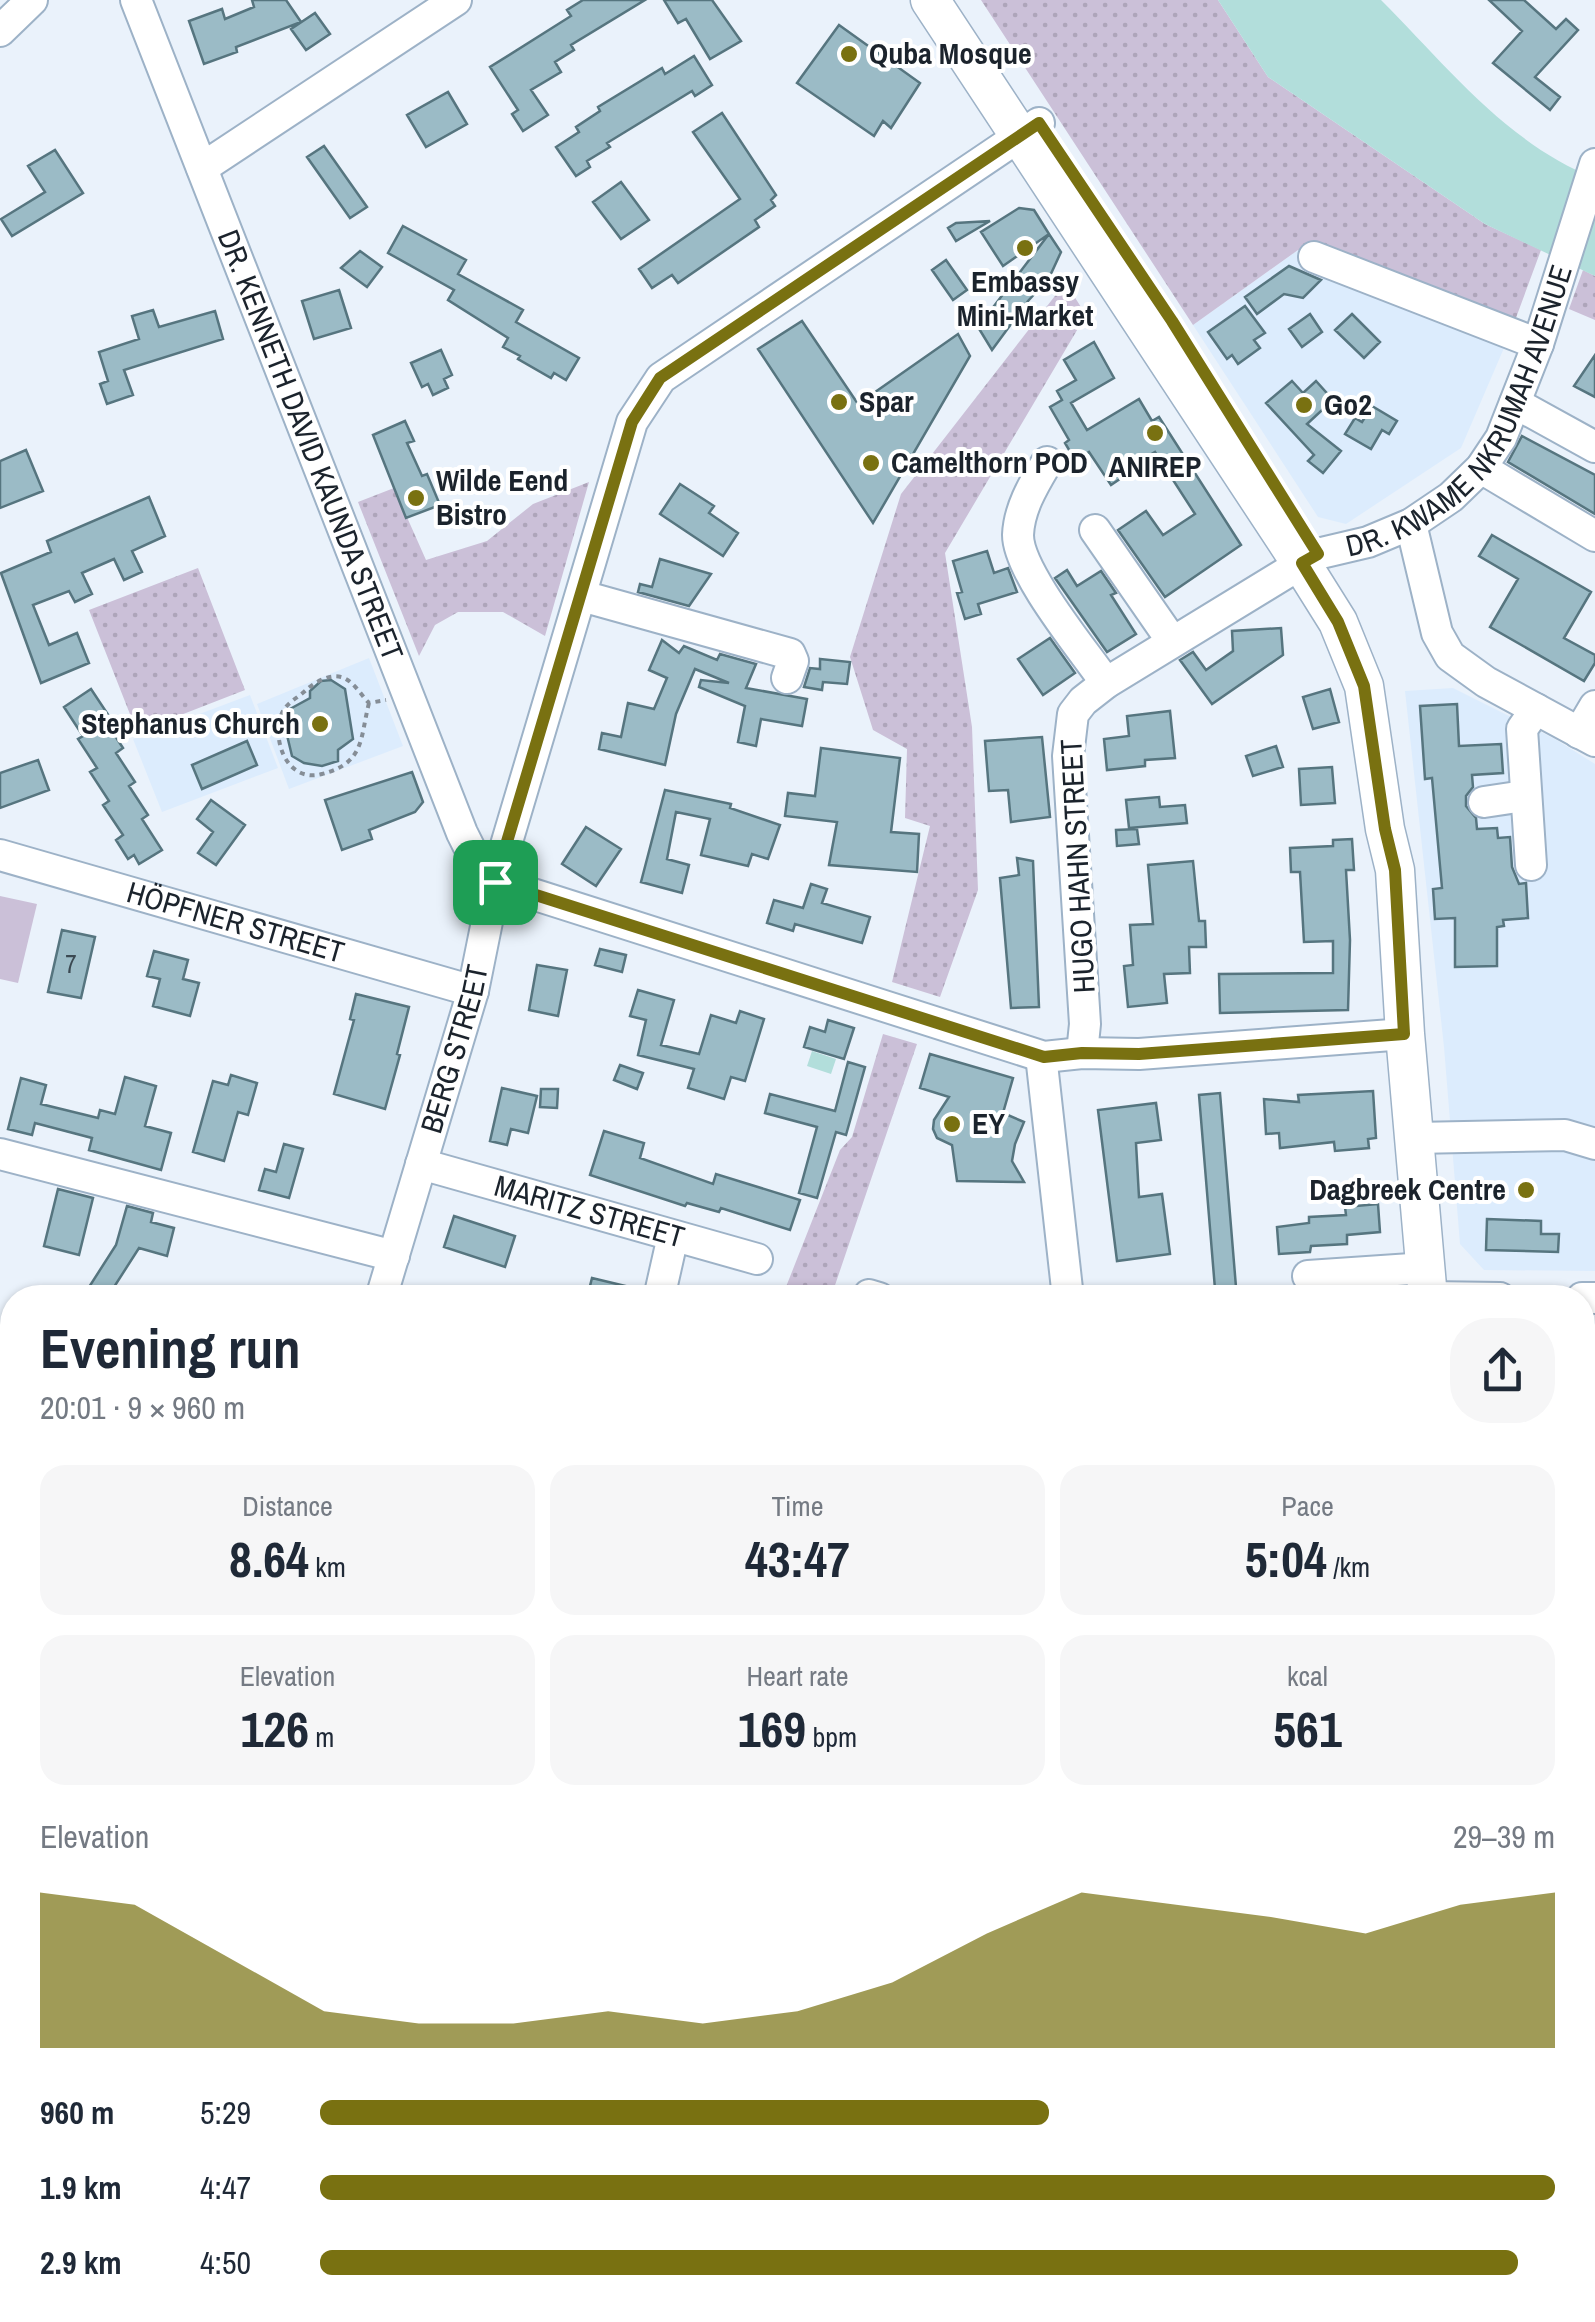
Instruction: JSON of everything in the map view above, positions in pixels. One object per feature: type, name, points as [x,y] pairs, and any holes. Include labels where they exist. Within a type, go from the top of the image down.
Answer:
[{"type":"main road","points":[[930,0],[1029,131],[1310,559],[1364,686],[1385,829],[1395,870],[1404,1034],[1428,1285]]},
{"type":"main road","points":[[958,0],[1029,131]]},
{"type":"street","points":[[0,31],[32,0]]},
{"type":"street","name":"DR. KENNETH DAVID KAUNDA STREET","points":[[136,0],[462,833],[474,857],[495,882]]},
{"type":"street","points":[[202,168],[456,0]]},
{"type":"street","name":"BERG STREET","points":[[385,1285],[472,991],[495,882],[632,422],[660,378],[1029,131]]},
{"type":"street","name":"DR. KWAME NKRUMAH AVENUE","points":[[1310,559],[1368,542],[1410,524],[1451,497],[1481,468],[1502,438],[1538,344],[1595,164]]},
{"type":"street","points":[[1314,257],[1538,344]]},
{"type":"street","points":[[1515,403],[1595,447]]},
{"type":"street","points":[[1047,462],[1020,516],[1018,540],[1030,574],[1106,683]]},
{"type":"street","points":[[1481,468],[1595,536]]},
{"type":"street","points":[[1410,524],[1441,645],[1450,656],[1486,682],[1587,737],[1595,706]]},
{"type":"street","points":[[1094,530],[1172,641]]},
{"type":"street","name":"HUGO HAHN STREET","points":[[1082,1053],[1086,1024],[1069,732],[1073,714],[1106,683],[1310,559]]},
{"type":"street","points":[[582,596],[790,654],[793,661],[787,678]]},
{"type":"street","points":[[1531,865],[1522,729],[1536,709]]},
{"type":"street","points":[[1484,802],[1524,796]]},
{"type":"street","name":"HÖPFNER STREET","points":[[0,856],[472,991]]},
{"type":"street","points":[[495,882],[1044,1057],[1139,1054],[1404,1034]]},
{"type":"street","points":[[1044,1057],[1067,1285]]},
{"type":"street","points":[[1415,1138],[1565,1135],[1595,1144]]},
{"type":"street","points":[[0,1154],[394,1256]]},
{"type":"street","name":"MARITZ STREET","points":[[421,1164],[757,1259]]},
{"type":"street","points":[[662,1285],[672,1236]]},
{"type":"street","points":[[1308,1276],[1398,1285]]},
{"type":"path","points":[[370,703],[361,746],[348,762],[319,775],[292,770],[280,729],[281,717],[289,704],[312,684],[337,676],[345,678],[370,703],[377,704],[409,691]]},
{"type":"shaded area","points":[[981,0],[1218,0],[1268,77],[1485,224],[1541,250],[1510,334],[1298,250],[1193,325]]},
{"type":"shaded area","points":[[1218,0],[1381,0],[1506,124],[1563,163],[1595,178],[1595,276],[1485,224],[1268,77]]},
{"type":"shaded area","points":[[1298,250],[1510,334],[1461,448],[1346,524],[1318,517],[1193,325]]},
{"type":"shaded area","points":[[1583,270],[1595,276],[1595,320],[1569,309]]},
{"type":"shaded area","points":[[1058,292],[1074,296],[1086,315],[945,553],[972,727],[978,890],[940,997],[892,982],[930,826],[905,818],[907,749],[873,730],[850,657],[901,494]]},
{"type":"shaded area","points":[[589,482],[545,636],[503,612],[458,612],[435,625],[419,656],[358,502],[394,488],[426,560],[487,541],[533,504]]},
{"type":"shaded area","points":[[198,568],[245,690],[137,732],[89,610]]},
{"type":"shaded area","points":[[369,658],[403,746],[289,789],[257,704]]},
{"type":"shaded area","points":[[1453,688],[1555,739],[1595,764],[1595,1271],[1484,1270],[1460,1244],[1444,1047],[1405,691]]},
{"type":"shaded area","points":[[250,695],[278,768],[162,812],[133,739]]},
{"type":"shaded area","points":[[0,896],[37,904],[18,983],[0,979]]},
{"type":"shaded area","points":[[883,1034],[917,1044],[835,1285],[787,1285],[840,1150],[852,1137]]},
{"type":"shaded area","points":[[812,1051],[836,1059],[831,1074],[807,1066]]},
{"type":"building","points":[[252,0],[286,0],[301,22],[204,64],[189,21],[222,9],[225,19],[254,7]]},
{"type":"building","points":[[583,0],[645,0],[571,45],[574,50],[555,62],[561,72],[531,90],[548,115],[523,131],[512,114],[518,110],[490,67],[571,16],[567,10]]},
{"type":"building","points":[[664,0],[712,0],[741,41],[710,59],[686,19],[678,23]]},
{"type":"building","points":[[1489,0],[1524,0],[1556,29],[1566,19],[1578,30],[1535,77],[1560,97],[1550,110],[1493,63],[1522,31]]},
{"type":"building","points":[[315,13],[330,34],[306,50],[291,29]]},
{"type":"building","name":"Quba Mosque","points":[[839,25],[920,83],[891,128],[883,121],[874,136],[797,83]]},
{"type":"building","points":[[694,56],[712,85],[695,96],[692,91],[607,143],[610,147],[587,161],[590,167],[576,176],[556,147],[579,132],[576,127],[600,111],[598,107],[662,68],[665,74]]},
{"type":"building","points":[[448,92],[467,124],[426,147],[407,115]]},
{"type":"building","points":[[722,113],[776,195],[771,200],[775,206],[755,220],[759,227],[678,283],[672,275],[652,288],[639,269],[740,199],[693,132]]},
{"type":"building","points":[[324,146],[367,207],[350,218],[307,157]]},
{"type":"building","points":[[55,150],[83,193],[12,236],[1,219],[45,192],[28,166]]},
{"type":"building","points":[[621,182],[649,220],[621,239],[593,202]]},
{"type":"building","points":[[1019,208],[1034,210],[1049,234],[1003,266],[981,232]]},
{"type":"building","points":[[990,221],[956,241],[948,228],[956,223]]},
{"type":"building","points":[[403,226],[466,260],[458,274],[523,310],[516,322],[579,358],[566,380],[554,373],[551,378],[518,359],[520,356],[503,347],[508,338],[448,300],[454,290],[388,253]]},
{"type":"building","points":[[1049,234],[1061,252],[1049,278],[992,350],[978,327]]},
{"type":"building","points":[[360,251],[382,267],[367,287],[341,268]]},
{"type":"building","points":[[946,260],[967,290],[953,300],[932,270]]},
{"type":"building","points":[[1289,266],[1321,280],[1303,298],[1284,294],[1257,314],[1245,297]]},
{"type":"building","points":[[339,290],[351,328],[314,339],[302,301]]},
{"type":"building","points":[[1245,306],[1265,333],[1254,340],[1260,348],[1238,364],[1232,355],[1227,359],[1208,332]]},
{"type":"building","points":[[153,310],[159,327],[215,311],[223,339],[124,370],[133,395],[107,404],[100,384],[108,381],[99,352],[139,339],[132,316]]},
{"type":"building","points":[[1310,314],[1322,332],[1302,347],[1289,329]]},
{"type":"building","points":[[1352,314],[1380,342],[1364,358],[1335,330]]},
{"type":"building","name":"Camelthorn POD","points":[[802,321],[858,404],[958,334],[970,356],[873,523],[758,349]]},
{"type":"building","points":[[1094,342],[1114,378],[1071,403],[1087,430],[1139,399],[1152,421],[1159,417],[1241,545],[1165,597],[1118,530],[1146,511],[1163,535],[1195,514],[1155,452],[1128,468],[1130,472],[1111,485],[1089,452],[1075,460],[1065,443],[1069,440],[1050,407],[1062,400],[1057,391],[1076,380],[1064,360]]},
{"type":"building","points":[[441,350],[452,375],[444,379],[448,388],[433,395],[428,384],[422,387],[411,363]]},
{"type":"building","points":[[1595,355],[1595,397],[1574,386]]},
{"type":"building","points":[[1292,381],[1303,393],[1316,381],[1333,400],[1307,424],[1341,451],[1323,473],[1308,461],[1314,455],[1266,403]]},
{"type":"building","points":[[1372,406],[1397,421],[1389,434],[1382,430],[1371,449],[1345,434],[1355,418],[1362,422]]},
{"type":"building","points":[[405,421],[414,441],[407,443],[422,476],[427,474],[440,505],[406,518],[373,435]]},
{"type":"building","points":[[1522,436],[1595,475],[1595,514],[1508,462]]},
{"type":"building","points":[[26,450],[43,491],[0,508],[0,461]]},
{"type":"building","points":[[680,484],[714,506],[709,513],[738,533],[723,556],[660,514]]},
{"type":"building","points":[[149,497],[165,536],[132,551],[142,572],[124,580],[114,559],[82,573],[92,594],[75,602],[69,591],[33,605],[49,645],[77,633],[89,663],[41,683],[1,573],[51,552],[47,541]]},
{"type":"building","points":[[1492,535],[1591,592],[1564,638],[1595,655],[1595,663],[1584,681],[1490,627],[1518,579],[1479,556]]},
{"type":"building","points":[[987,551],[994,573],[1008,568],[1017,592],[978,604],[981,614],[965,619],[953,561]]},
{"type":"building","points":[[660,559],[711,574],[689,606],[638,592],[640,584],[652,587]]},
{"type":"building","points":[[1067,570],[1077,586],[1101,571],[1136,634],[1107,652],[1055,578]]},
{"type":"building","points":[[1281,628],[1283,655],[1212,704],[1180,660],[1193,652],[1206,670],[1233,651],[1232,631]]},
{"type":"building","points":[[1050,638],[1075,673],[1043,695],[1018,659]]},
{"type":"building","points":[[662,640],[679,653],[684,646],[717,660],[720,654],[756,664],[746,688],[807,699],[802,726],[761,719],[756,746],[738,742],[745,706],[699,687],[701,680],[729,683],[695,669],[676,714],[665,765],[599,749],[602,733],[621,737],[628,703],[654,709],[667,678],[649,670]]},
{"type":"building","points":[[820,659],[850,662],[847,684],[823,682],[822,690],[804,687],[810,668],[820,669]]},
{"type":"building","name":"Stephanus Church","points":[[331,680],[345,689],[353,739],[338,750],[338,761],[322,766],[304,763],[292,756],[286,731],[290,709],[310,698],[310,691],[321,681]]},
{"type":"building","points":[[91,689],[123,748],[116,753],[135,782],[129,786],[148,815],[142,819],[162,850],[139,864],[134,855],[128,859],[116,840],[123,835],[103,805],[109,801],[90,772],[97,768],[64,707]]},
{"type":"building","points":[[1330,689],[1339,722],[1313,729],[1303,697]]},
{"type":"building","points":[[1457,704],[1459,746],[1501,744],[1503,773],[1472,775],[1473,787],[1466,796],[1466,806],[1476,818],[1477,829],[1497,828],[1498,838],[1510,837],[1512,867],[1519,884],[1526,883],[1528,918],[1503,920],[1504,926],[1497,927],[1497,966],[1455,967],[1455,918],[1435,919],[1433,889],[1442,888],[1432,778],[1425,779],[1420,706]]},
{"type":"building","points":[[1170,711],[1175,758],[1145,760],[1145,766],[1107,770],[1104,739],[1129,736],[1127,716]]},
{"type":"building","points":[[1042,737],[1050,817],[1011,822],[1008,790],[989,791],[985,741]]},
{"type":"building","points":[[247,741],[257,765],[202,789],[192,765]]},
{"type":"building","points":[[1276,746],[1283,767],[1253,776],[1246,756]]},
{"type":"building","points":[[821,748],[900,758],[891,832],[919,834],[917,872],[829,865],[837,822],[785,816],[788,793],[815,796]]},
{"type":"building","points":[[38,760],[49,790],[0,808],[0,773]]},
{"type":"building","points":[[1332,767],[1335,803],[1301,805],[1299,769]]},
{"type":"building","points":[[412,772],[423,802],[415,812],[369,830],[372,839],[342,850],[325,800]]},
{"type":"building","points":[[665,790],[731,804],[730,808],[780,825],[768,859],[752,854],[748,866],[701,855],[710,819],[676,812],[667,859],[689,865],[682,893],[641,882]]},
{"type":"building","points":[[1159,797],[1160,807],[1185,805],[1187,823],[1129,828],[1126,800]]},
{"type":"building","points":[[211,800],[245,825],[216,865],[198,853],[213,832],[197,819]]},
{"type":"building","points":[[586,827],[621,849],[596,886],[562,864]]},
{"type":"building","points":[[1137,829],[1139,844],[1117,846],[1116,830]]},
{"type":"building","points":[[1352,839],[1354,870],[1346,870],[1348,1010],[1220,1013],[1219,974],[1333,973],[1333,941],[1304,942],[1300,872],[1291,872],[1290,848],[1333,846],[1333,840]]},
{"type":"building","points":[[1017,858],[1033,861],[1039,1007],[1011,1008],[1000,878],[1019,875]]},
{"type":"building","points":[[1193,861],[1199,921],[1205,921],[1206,947],[1189,947],[1190,973],[1164,974],[1167,1003],[1128,1007],[1124,966],[1133,965],[1130,925],[1153,924],[1148,865]]},
{"type":"building","points":[[811,884],[827,889],[822,903],[870,917],[862,943],[795,924],[793,931],[767,923],[774,900],[803,908]]},
{"type":"building","points":[[62,930],[95,937],[81,998],[48,992]]},
{"type":"building","points":[[600,949],[626,955],[622,972],[595,965]]},
{"type":"building","points":[[154,951],[188,960],[183,979],[199,983],[190,1016],[153,1006],[160,979],[147,976]]},
{"type":"building","points":[[537,965],[567,970],[558,1016],[529,1010]]},
{"type":"building","points":[[638,990],[674,1000],[661,1045],[699,1054],[711,1015],[736,1023],[740,1011],[764,1019],[745,1081],[731,1077],[724,1099],[688,1088],[694,1069],[638,1055],[646,1020],[630,1016]]},
{"type":"building","points":[[356,994],[409,1007],[385,1109],[334,1094],[354,1020],[350,1019]]},
{"type":"building","points":[[828,1020],[854,1028],[844,1059],[804,1047],[810,1027],[825,1032]]},
{"type":"building","points":[[930,1054],[1013,1078],[1003,1113],[1024,1122],[1012,1161],[1024,1182],[957,1181],[952,1145],[937,1138],[933,1129],[934,1120],[949,1097],[920,1088]]},
{"type":"building","points":[[848,1062],[865,1067],[846,1135],[836,1132],[817,1198],[799,1193],[817,1127],[765,1113],[770,1094],[835,1111]]},
{"type":"building","points":[[620,1065],[643,1073],[637,1089],[614,1080]]},
{"type":"building","points":[[231,1075],[257,1083],[248,1115],[238,1112],[224,1161],[193,1152],[213,1081],[228,1085]]},
{"type":"building","points":[[125,1077],[156,1086],[145,1126],[171,1133],[161,1170],[89,1150],[92,1138],[35,1123],[32,1135],[8,1129],[21,1078],[46,1085],[41,1104],[98,1118],[100,1110],[115,1114]]},
{"type":"building","points":[[502,1088],[537,1096],[528,1133],[511,1129],[507,1145],[490,1141]]},
{"type":"building","points":[[541,1089],[558,1089],[557,1108],[540,1107]]},
{"type":"building","points":[[1373,1091],[1376,1138],[1368,1139],[1369,1148],[1335,1151],[1334,1142],[1280,1148],[1279,1133],[1266,1134],[1264,1099],[1299,1102],[1298,1095]]},
{"type":"building","points":[[1220,1093],[1236,1285],[1215,1285],[1199,1095]]},
{"type":"building","points":[[1156,1103],[1161,1140],[1136,1143],[1139,1197],[1162,1194],[1170,1254],[1117,1261],[1098,1110]]},
{"type":"building","points":[[604,1131],[644,1143],[640,1158],[713,1184],[716,1174],[800,1200],[790,1230],[721,1208],[719,1212],[687,1203],[685,1206],[590,1175]]},
{"type":"building","points":[[284,1144],[303,1149],[289,1198],[259,1190],[265,1169],[276,1172]]},
{"type":"building","points":[[58,1189],[93,1198],[79,1255],[44,1246]]},
{"type":"building","points":[[1378,1204],[1380,1232],[1347,1235],[1347,1244],[1311,1246],[1310,1252],[1279,1254],[1277,1227],[1309,1223],[1309,1217],[1346,1215],[1345,1207]]},
{"type":"building","points":[[127,1206],[153,1213],[151,1222],[174,1228],[167,1256],[139,1248],[115,1285],[90,1285],[116,1245]]},
{"type":"building","points":[[454,1216],[515,1236],[505,1267],[444,1247]]},
{"type":"building","points":[[1487,1219],[1541,1221],[1541,1234],[1559,1234],[1558,1252],[1486,1250]]},
{"type":"building","points":[[592,1278],[621,1285],[590,1285]]},
{"type":"place","name":"Quba Mosque","points":[[849,54]]},
{"type":"place","name":"Embassy Mini-Market","points":[[1025,248]]},
{"type":"place","name":"Spar","points":[[839,402]]},
{"type":"place","name":"Go2","points":[[1304,405]]},
{"type":"place","name":"ANIREP","points":[[1155,433]]},
{"type":"place","name":"Camelthorn POD","points":[[871,463]]},
{"type":"place","name":"Wilde Eend Bistro","points":[[416,498]]},
{"type":"place","name":"Stephanus Church","points":[[320,724]]},
{"type":"place","name":"EY","points":[[952,1124]]},
{"type":"place","name":"Dagbreek Centre","points":[[1526,1190]]},
{"type":"route","points":[[1039,123],[1172,321],[1318,554],[1302,563],[1353,653],[1370,719],[1385,829],[1395,870],[1404,1034],[1139,1054],[1044,1057],[495,882],[632,422],[643,401],[660,378],[1039,123]]}]
